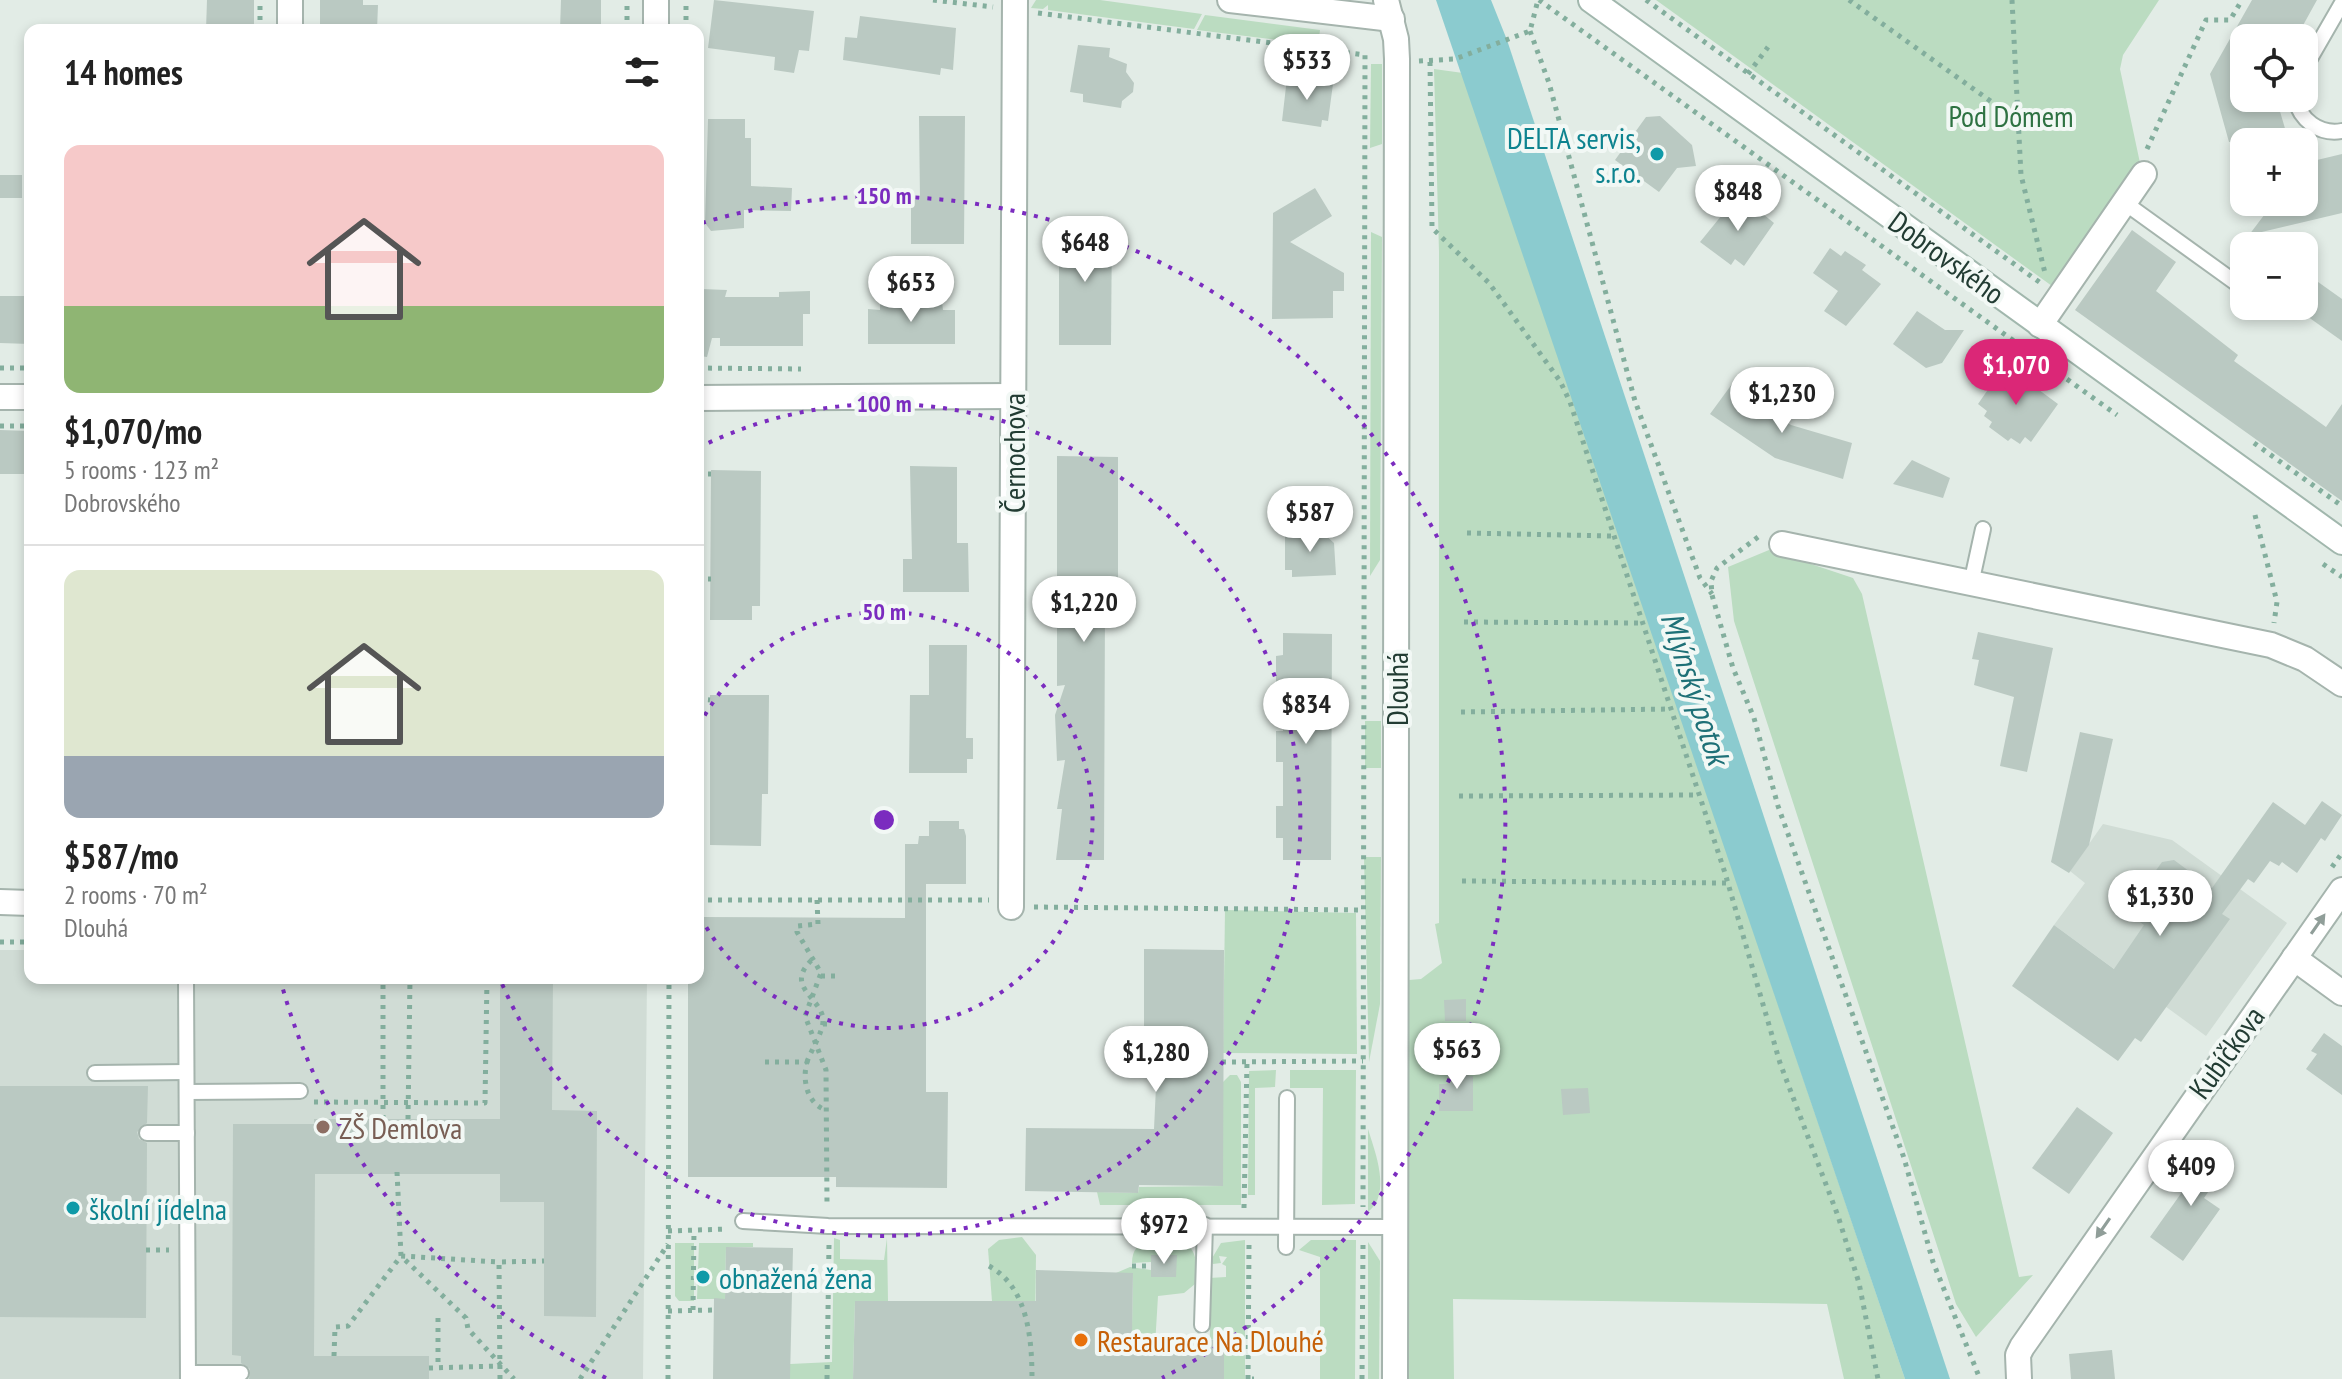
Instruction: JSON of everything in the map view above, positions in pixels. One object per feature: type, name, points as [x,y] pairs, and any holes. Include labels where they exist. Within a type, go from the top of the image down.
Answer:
[{"type":"street","points":[[290,0],[290,24]]},
{"type":"street","points":[[656,0],[656,24]]},
{"type":"street","points":[[1230,0],[1389,10]]},
{"type":"street","name":"Dobrovského","points":[[1591,0],[2342,542]]},
{"type":"street","name":"Černochova","points":[[1011,907],[1015,7]]},
{"type":"street","name":"Dlouhá","points":[[1389,10],[1397,59],[1395,1379]]},
{"type":"street","points":[[2040,325],[2144,174]]},
{"type":"street","points":[[704,398],[1013,396]]},
{"type":"street","points":[[0,397],[24,397]]},
{"type":"street","points":[[1782,544],[2271,645],[2305,659],[2342,684]]},
{"type":"street","name":"Kubíčkova","points":[[2019,1379],[2018,1355],[2022,1347],[2342,890]]},
{"type":"street","points":[[0,902],[24,903]]},
{"type":"street","points":[[2294,958],[2342,993]]},
{"type":"lane","points":[[2318,45],[2342,3]]},
{"type":"lane","points":[[2303,112],[2308,122],[2331,133],[2342,131]]},
{"type":"lane","points":[[2125,203],[2230,279]]},
{"type":"lane","points":[[1971,584],[1983,529]]},
{"type":"lane","points":[[186,984],[188,1376],[241,1373]]},
{"type":"lane","points":[[95,1073],[186,1072]]},
{"type":"lane","points":[[187,1092],[300,1091]]},
{"type":"lane","points":[[1286,1247],[1287,1098]]},
{"type":"lane","points":[[147,1133],[187,1133]]},
{"type":"lane","points":[[743,1221],[828,1226],[1395,1227]]},
{"type":"lane","points":[[1202,1325],[1205,1225]]},
{"type":"path","points":[[260,0],[260,24]]},
{"type":"path","points":[[627,0],[627,24]]},
{"type":"path","points":[[686,0],[686,24]]},
{"type":"path","points":[[933,0],[1015,7],[1365,55],[1363,1213]]},
{"type":"path","points":[[1712,595],[1700,578],[1635,401],[1549,83],[1530,31],[1538,0],[2118,416]]},
{"type":"path","points":[[1646,0],[2050,289],[2021,175],[2012,0]]},
{"type":"path","points":[[1849,0],[2018,121]]},
{"type":"path","points":[[2144,174],[2145,155],[2206,20],[2230,20],[2242,0]]},
{"type":"path","points":[[1414,61],[1455,59],[1530,31]]},
{"type":"path","points":[[1748,74],[1768,47]]},
{"type":"path","points":[[1430,62],[1432,228],[1489,283],[1560,381],[1728,883],[1759,1001],[1838,1216],[1859,1283],[1878,1379]]},
{"type":"path","points":[[0,368],[24,368]]},
{"type":"path","points":[[0,426],[24,426]]},
{"type":"path","points":[[704,474],[711,474]]},
{"type":"path","points":[[2255,515],[2277,602],[2271,645]]},
{"type":"path","points":[[1467,533],[1612,536]]},
{"type":"path","points":[[1782,544],[1757,537],[1727,557],[1711,581],[1712,595],[1733,668],[1754,718],[1778,806],[1904,1158],[1933,1262],[1980,1379]]},
{"type":"path","points":[[704,579],[711,579]]},
{"type":"path","points":[[1464,622],[1641,623]]},
{"type":"path","points":[[704,700],[710,700]]},
{"type":"path","points":[[1461,712],[1670,709]]},
{"type":"path","points":[[1459,796],[1699,795]]},
{"type":"path","points":[[1462,881],[1728,883]]},
{"type":"path","points":[[704,900],[992,900],[1011,907],[1363,910]]},
{"type":"path","points":[[817,900],[818,924],[797,926],[797,932],[814,958],[821,976],[817,990],[809,999],[805,1016],[826,1070],[827,1212]]},
{"type":"path","points":[[0,942],[24,942]]},
{"type":"path","points":[[814,958],[803,971],[802,980],[809,999],[823,1016],[823,1024],[807,1062],[806,1086],[812,1101],[826,1110]]},
{"type":"path","points":[[821,976],[835,976]]},
{"type":"path","points":[[383,984],[383,1119]]},
{"type":"path","points":[[408,1119],[410,984]]},
{"type":"path","points":[[300,1091],[304,1102],[485,1103],[487,984]]},
{"type":"path","points":[[668,1379],[669,984]]},
{"type":"path","points":[[823,1024],[833,1024]]},
{"type":"path","points":[[1222,1062],[1363,1061]]},
{"type":"path","points":[[765,1062],[807,1062]]},
{"type":"path","points":[[1245,1208],[1247,1062]]},
{"type":"path","points":[[1282,1070],[1283,1062]]},
{"type":"path","points":[[334,1356],[335,1327],[348,1326],[401,1256],[397,1172]]},
{"type":"path","points":[[668,1231],[737,1229],[743,1221]]},
{"type":"path","points":[[693,1310],[694,1230]]},
{"type":"path","points":[[827,1379],[830,1240]]},
{"type":"path","points":[[1249,1240],[1251,1379]]},
{"type":"path","points":[[1362,1379],[1363,1242]]},
{"type":"path","points":[[580,1379],[669,1243]]},
{"type":"path","points":[[401,1256],[499,1262],[544,1261]]},
{"type":"path","points":[[401,1256],[466,1318],[468,1329],[514,1379]]},
{"type":"path","points":[[499,1262],[500,1379]]},
{"type":"path","points":[[989,1266],[1012,1285],[1024,1311],[1032,1351],[1032,1379]]},
{"type":"path","points":[[1132,1266],[1149,1266]]},
{"type":"path","points":[[668,1311],[715,1310]]},
{"type":"path","points":[[438,1318],[438,1368]]},
{"type":"path","points":[[429,1368],[500,1366]]},
{"type":"shaded area","points":[[2103,824],[2172,840],[2287,923],[2206,1036],[2054,925],[2085,883],[2070,871]]},
{"type":"shaded area","name":"ZŠ Demlova","points":[[0,950],[24,950],[24,984],[647,984],[643,1379],[0,1379]]},
{"type":"green space","points":[[1036,0],[1100,0],[1202,14],[1194,29],[1048,10],[1048,5],[1043,9],[1031,8]]},
{"type":"green space","name":"Pod Dómem","points":[[1656,0],[2159,0],[2123,55],[2120,69],[2140,163],[2052,286]]},
{"type":"green space","points":[[1205,15],[1320,30],[1318,45],[1197,30]]},
{"type":"green space","points":[[1371,64],[1382,64],[1382,144],[1370,148]]},
{"type":"green space","points":[[1434,69],[1463,73],[1905,1379],[1844,1379],[1827,1304],[1453,1299],[1454,1379],[1408,1379],[1409,980],[1421,979],[1442,963],[1435,924],[1439,923],[1439,252]]},
{"type":"green space","points":[[1371,232],[1382,237],[1380,560],[1370,576]]},
{"type":"green space","points":[[1769,550],[1853,578],[1862,594],[2019,1277],[2033,1275],[1976,1337],[1956,1304],[1734,621],[1728,567]]},
{"type":"green space","points":[[1365,721],[1381,721],[1381,768],[1365,768]]},
{"type":"green space","points":[[1364,857],[1381,857],[1380,1004],[1369,1062]]},
{"type":"green space","points":[[1225,910],[1356,913],[1357,1054],[1223,1053]]},
{"type":"green space","points":[[1276,1070],[1275,1087],[1255,1088],[1255,1195],[1248,1195],[1249,1071]]},
{"type":"green space","points":[[1290,1070],[1356,1070],[1355,1204],[1322,1205],[1323,1088],[1290,1088]]},
{"type":"green space","points":[[1230,1075],[1237,1075],[1241,1082],[1241,1205],[1100,1205],[1097,1192],[1138,1193],[1139,1187],[1223,1186],[1223,1082]]},
{"type":"green space","points":[[1368,1129],[1380,1172],[1380,1184],[1379,1195],[1368,1212]]},
{"type":"green space","points":[[1022,1237],[1036,1255],[1035,1338],[992,1301],[988,1249],[999,1240]]},
{"type":"green space","points":[[834,1238],[840,1240],[840,1259],[884,1260],[887,1238],[888,1301],[855,1301],[853,1379],[790,1379],[790,1364],[832,1362]]},
{"type":"green space","points":[[1178,1239],[1190,1247],[1195,1257],[1195,1284],[1184,1293],[1158,1296],[1153,1379],[1131,1379],[1133,1274],[1116,1273],[1130,1267],[1151,1270],[1151,1277],[1176,1277],[1176,1255],[1151,1255],[1151,1262],[1132,1263],[1133,1254],[1141,1244]]},
{"type":"green space","points":[[1245,1240],[1245,1379],[1224,1379],[1224,1340],[1210,1339],[1209,1278],[1226,1277],[1226,1266],[1222,1264],[1227,1257],[1219,1256],[1221,1263],[1213,1264],[1211,1260],[1221,1243]]},
{"type":"green space","points":[[1311,1240],[1356,1240],[1355,1379],[1320,1379],[1320,1257],[1299,1250]]},
{"type":"green space","points":[[1368,1242],[1380,1261],[1379,1379],[1368,1379]]},
{"type":"green space","points":[[675,1243],[694,1243],[694,1301],[679,1301],[675,1296]]},
{"type":"green space","points":[[699,1243],[753,1243],[753,1247],[726,1247],[725,1299],[697,1299]]},
{"type":"water","name":"Mlýnský potok","points":[[1436,0],[1491,0],[1507,40],[1950,1379],[1905,1379]]},
{"type":"building","points":[[207,0],[254,0],[254,24],[206,24]]},
{"type":"building","points":[[320,0],[363,0],[363,5],[378,5],[377,24],[320,24]]},
{"type":"building","points":[[561,0],[601,0],[601,24],[560,24]]},
{"type":"building","points":[[714,0],[814,11],[809,51],[799,50],[794,73],[774,70],[775,57],[708,48]]},
{"type":"building","points":[[2252,0],[2317,0],[2304,24],[2238,24]]},
{"type":"building","points":[[860,16],[956,28],[953,70],[941,68],[940,75],[843,60],[845,37],[857,38]]},
{"type":"building","points":[[2230,39],[2230,112],[2280,112],[2285,128],[2230,128],[2229,142],[2210,74]]},
{"type":"building","points":[[1078,45],[1110,48],[1109,57],[1127,64],[1126,72],[1134,83],[1133,92],[1122,101],[1121,108],[1083,102],[1083,94],[1070,92]]},
{"type":"building","points":[[1287,78],[1333,84],[1328,121],[1322,120],[1321,127],[1282,121]]},
{"type":"building","points":[[919,116],[965,116],[964,244],[911,244],[911,200],[920,200]]},
{"type":"building","name":"DELTA servis, s.r.o.","points":[[1660,116],[1692,145],[1696,166],[1677,168],[1659,192],[1615,160],[1646,117]]},
{"type":"building","points":[[708,119],[745,119],[745,138],[751,138],[751,186],[792,188],[791,211],[744,210],[744,228],[711,231],[705,223]]},
{"type":"building","points":[[2342,154],[2342,213],[2251,232],[2263,216],[2318,216],[2318,160]]},
{"type":"building","points":[[0,175],[22,175],[22,198],[0,198]]},
{"type":"building","points":[[1315,188],[1332,216],[1290,242],[1344,273],[1344,291],[1333,291],[1333,318],[1272,319],[1273,213]]},
{"type":"building","points":[[1735,199],[1747,201],[1774,223],[1744,266],[1735,259],[1731,265],[1700,242]]},
{"type":"building","points":[[1059,222],[1112,223],[1111,345],[1059,345]]},
{"type":"building","points":[[2132,230],[2176,262],[2156,291],[2238,355],[2234,361],[2326,427],[2342,404],[2342,501],[2075,310]]},
{"type":"building","points":[[1830,248],[1841,256],[1845,251],[1866,265],[1862,270],[1881,284],[1846,326],[1824,311],[1838,291],[1813,273]]},
{"type":"building","points":[[2318,282],[2342,299],[2342,341],[2312,320],[2318,320]]},
{"type":"building","points":[[704,289],[727,290],[725,297],[779,297],[779,292],[810,291],[810,314],[803,314],[803,346],[720,346],[720,338],[712,338],[707,357],[704,357]]},
{"type":"building","points":[[0,296],[24,296],[24,344],[0,343]]},
{"type":"building","points":[[880,301],[942,302],[943,310],[955,310],[955,344],[868,344],[868,309],[880,310]]},
{"type":"building","points":[[1917,311],[1945,330],[1964,330],[1942,363],[1926,368],[1893,344]]},
{"type":"building","points":[[2005,365],[2058,404],[2031,442],[2025,437],[2020,444],[2011,438],[2008,441],[1989,427],[1992,422],[1984,416],[1987,411],[1978,404]]},
{"type":"building","points":[[1732,384],[1791,425],[1852,443],[1843,479],[1775,458],[1710,414]]},
{"type":"building","points":[[0,430],[24,431],[24,474],[0,474]]},
{"type":"building","points":[[1057,456],[1118,457],[1118,604],[1105,604],[1104,860],[1056,860],[1062,809],[1057,809],[1065,760],[1057,761],[1055,715],[1065,685],[1057,686]]},
{"type":"building","points":[[1912,460],[1950,478],[1943,498],[1893,484]]},
{"type":"building","points":[[910,466],[957,467],[957,543],[968,543],[969,592],[903,592],[903,559],[912,559]]},
{"type":"building","points":[[711,470],[761,471],[760,606],[752,606],[752,620],[710,620]]},
{"type":"building","points":[[1313,524],[1334,543],[1336,575],[1292,577],[1292,570],[1285,570],[1285,533],[1305,532]]},
{"type":"building","points":[[1978,632],[2053,648],[2027,772],[2000,766],[2014,697],[1974,685],[1979,660],[1972,659]]},
{"type":"building","points":[[1283,633],[1332,634],[1331,860],[1283,860],[1283,838],[1276,838],[1276,806],[1283,806],[1283,762],[1276,762],[1276,731],[1283,731],[1283,687],[1276,687],[1276,656],[1283,655]]},
{"type":"building","points":[[929,645],[967,645],[966,738],[973,738],[973,759],[967,759],[967,773],[909,773],[910,695],[929,695]]},
{"type":"building","points":[[710,695],[769,695],[768,794],[762,794],[761,846],[710,845]]},
{"type":"building","points":[[2080,732],[2113,739],[2089,845],[2069,873],[2051,862]]},
{"type":"building","points":[[2322,801],[2342,815],[2325,841],[2321,838],[2297,873],[2282,862],[2279,866],[2270,861],[2254,883],[2248,879],[2222,914],[2230,919],[2141,1042],[2135,1038],[2118,1061],[2012,986],[2054,925],[2114,969],[2144,925],[2126,912],[2162,862],[2174,860],[2212,888],[2273,802],[2305,825]]},
{"type":"building","points":[[929,821],[959,821],[959,829],[964,829],[966,836],[966,884],[926,884],[926,1092],[948,1092],[947,1188],[836,1187],[836,1177],[688,1177],[688,984],[704,984],[704,917],[905,918],[905,844],[918,844],[919,836],[929,836]]},
{"type":"building","points":[[1144,949],[1224,950],[1223,1186],[1139,1185],[1138,1193],[1025,1191],[1026,1128],[1154,1129],[1158,1044],[1144,1044]]},
{"type":"building","points":[[500,984],[553,984],[552,1110],[597,1111],[596,1317],[544,1316],[544,1202],[500,1202],[500,1174],[315,1174],[314,1356],[429,1356],[429,1379],[249,1379],[250,1369],[241,1363],[241,1356],[232,1355],[233,1124],[314,1124],[314,1119],[500,1119]]},
{"type":"building","points":[[1466,999],[1466,1021],[1445,1021],[1444,1000]]},
{"type":"building","points":[[2324,1033],[2342,1046],[2342,1095],[2306,1069],[2317,1054],[2311,1051]]},
{"type":"building","points":[[1448,1067],[1469,1067],[1469,1076],[1473,1076],[1473,1111],[1439,1111],[1439,1084],[1447,1084]]},
{"type":"building","name":"školní jídelna","points":[[0,1086],[148,1086],[147,1123],[137,1132],[139,1139],[147,1143],[146,1318],[0,1317]]},
{"type":"building","points":[[1588,1088],[1590,1113],[1563,1115],[1561,1089]]},
{"type":"building","points":[[2077,1107],[2113,1133],[2069,1194],[2032,1168]]},
{"type":"building","points":[[2206,1147],[2229,1162],[2204,1198],[2220,1209],[2183,1261],[2150,1237],[2197,1171],[2191,1167]]},
{"type":"building","points":[[726,1247],[793,1248],[790,1379],[713,1379],[714,1298],[725,1299]]},
{"type":"building","points":[[1151,1255],[1177,1255],[1176,1277],[1151,1277]]},
{"type":"building","points":[[1036,1270],[1133,1273],[1132,1336],[1224,1340],[1224,1379],[853,1379],[855,1301],[1036,1301]]},
{"type":"building","points":[[2112,1350],[2115,1379],[2071,1379],[2069,1354]]},
{"type":"place","name":"DELTA servis, s.r.o.","points":[[1657,154]]},
{"type":"place","name":"ZŠ Demlova","points":[[323,1127]]},
{"type":"place","name":"školní jídelna","points":[[73,1208]]},
{"type":"place","name":"obnažená žena","points":[[703,1277]]},
{"type":"place","name":"Restaurace Na Dlouhé","points":[[1081,1340]]}]
